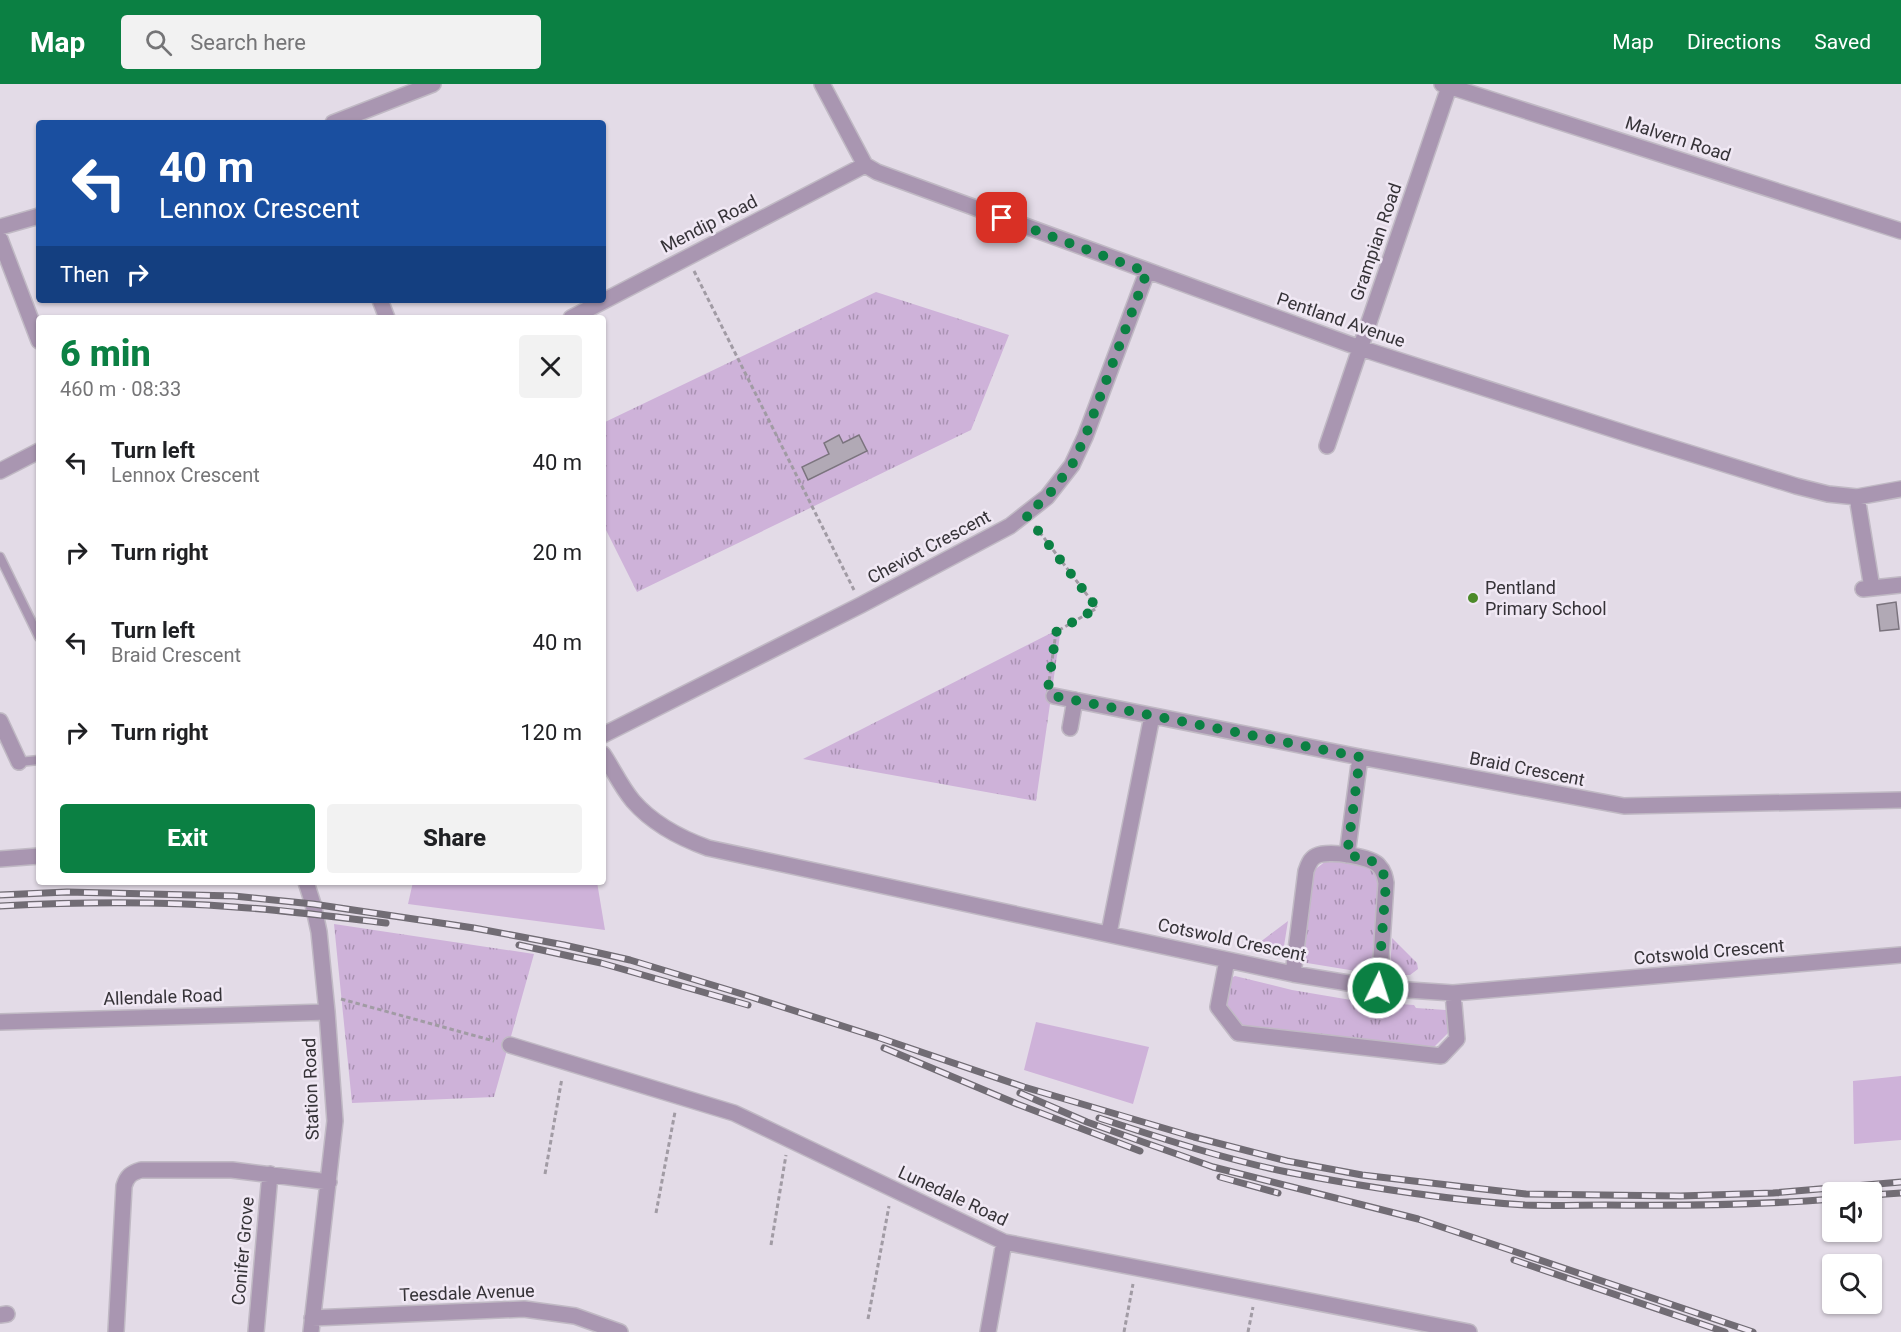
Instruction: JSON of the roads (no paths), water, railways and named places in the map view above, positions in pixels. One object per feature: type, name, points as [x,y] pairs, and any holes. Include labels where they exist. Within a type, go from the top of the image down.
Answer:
[{"type":"street","points":[[341,120],[433,84]]},
{"type":"street","points":[[822,84],[865,165]]},
{"type":"street","name":"Malvern Road","points":[[1447,85],[1901,231]]},
{"type":"street","name":"Grampian Road","points":[[1327,446],[1447,85]]},
{"type":"street","name":"Mendip Road","points":[[606,300],[865,165]]},
{"type":"street","name":"Pentland Avenue","points":[[865,165],[877,172],[1147,272],[1360,348],[1796,486],[1828,494],[1857,497],[1901,489]]},
{"type":"street","points":[[0,227],[36,217]]},
{"type":"street","points":[[0,239],[36,333]]},
{"type":"street","name":"Cheviot Crescent","points":[[606,733],[861,605],[1010,526],[1026,515],[1047,497],[1072,465],[1085,437],[1147,272]]},
{"type":"street","name":"Mendip Road","points":[[577,315],[600,303]]},
{"type":"street","points":[[0,471],[36,453]]},
{"type":"street","points":[[1857,497],[1868,589],[1901,585]]},
{"type":"street","name":"Braid Crescent","points":[[1054,696],[1360,757],[1624,806],[1901,800]]},
{"type":"street","points":[[1070,728],[1075,700]]},
{"type":"street","points":[[1109,933],[1152,716]]},
{"type":"street","points":[[0,721],[19,762]]},
{"type":"street","points":[[1347,855],[1360,757]]},
{"type":"street","name":"Cotswold Crescent","points":[[606,759],[632,800],[657,822],[686,840],[708,848],[1293,974],[1378,988],[1453,993],[1901,955]]},
{"type":"street","points":[[1293,974],[1306,871],[1309,863],[1318,855],[1327,853],[1347,855],[1373,861],[1384,873],[1386,883],[1378,988]]},
{"type":"street","points":[[0,859],[36,856]]},
{"type":"street","name":"Station Road","points":[[307,885],[316,914],[327,1012],[335,1121],[312,1325]]},
{"type":"street","points":[[1227,960],[1218,1007],[1238,1033],[1441,1056],[1456,1039],[1453,993]]},
{"type":"street","name":"Allendale Road","points":[[0,1022],[327,1012]]},
{"type":"street","name":"Lunedale Road","points":[[510,1045],[734,1113],[1004,1242],[1468,1332]]},
{"type":"street","points":[[116,1332],[124,1186],[132,1173],[141,1170],[232,1170],[328,1182]]},
{"type":"street","name":"Conifer Grove","points":[[256,1332],[270,1174]]},
{"type":"street","points":[[988,1332],[1004,1242]]},
{"type":"street","name":"Teesdale Avenue","points":[[312,1325],[524,1309],[575,1316],[620,1332]]},
{"type":"lane","points":[[0,557],[36,631]]},
{"type":"lane","points":[[19,762],[36,760]]},
{"type":"railway","points":[[0,895],[67,892],[234,896],[313,904],[474,928],[564,945],[630,960],[742,994],[1024,1087],[1194,1137],[1287,1161],[1362,1175],[1526,1194],[1680,1196],[1773,1193],[1901,1182]]},
{"type":"railway","points":[[0,906],[88,903],[206,905],[386,923]]},
{"type":"railway","points":[[519,945],[601,963],[748,1005]]},
{"type":"railway","points":[[884,1048],[1017,1104],[1140,1151]]},
{"type":"railway","points":[[1020,1093],[1087,1122],[1213,1167],[1418,1219],[1753,1332]]},
{"type":"railway","points":[[1099,1118],[1192,1148],[1263,1167],[1375,1188],[1465,1200],[1535,1205],[1663,1205],[1748,1204],[1822,1200]]},
{"type":"railway","points":[[1220,1177],[1278,1193]]},
{"type":"railway","points":[[1882,1194],[1901,1193]]},
{"type":"railway","points":[[1514,1260],[1725,1332]]},
{"type":"place","name":"Pentland Primary School","points":[[1473,598]]}]
